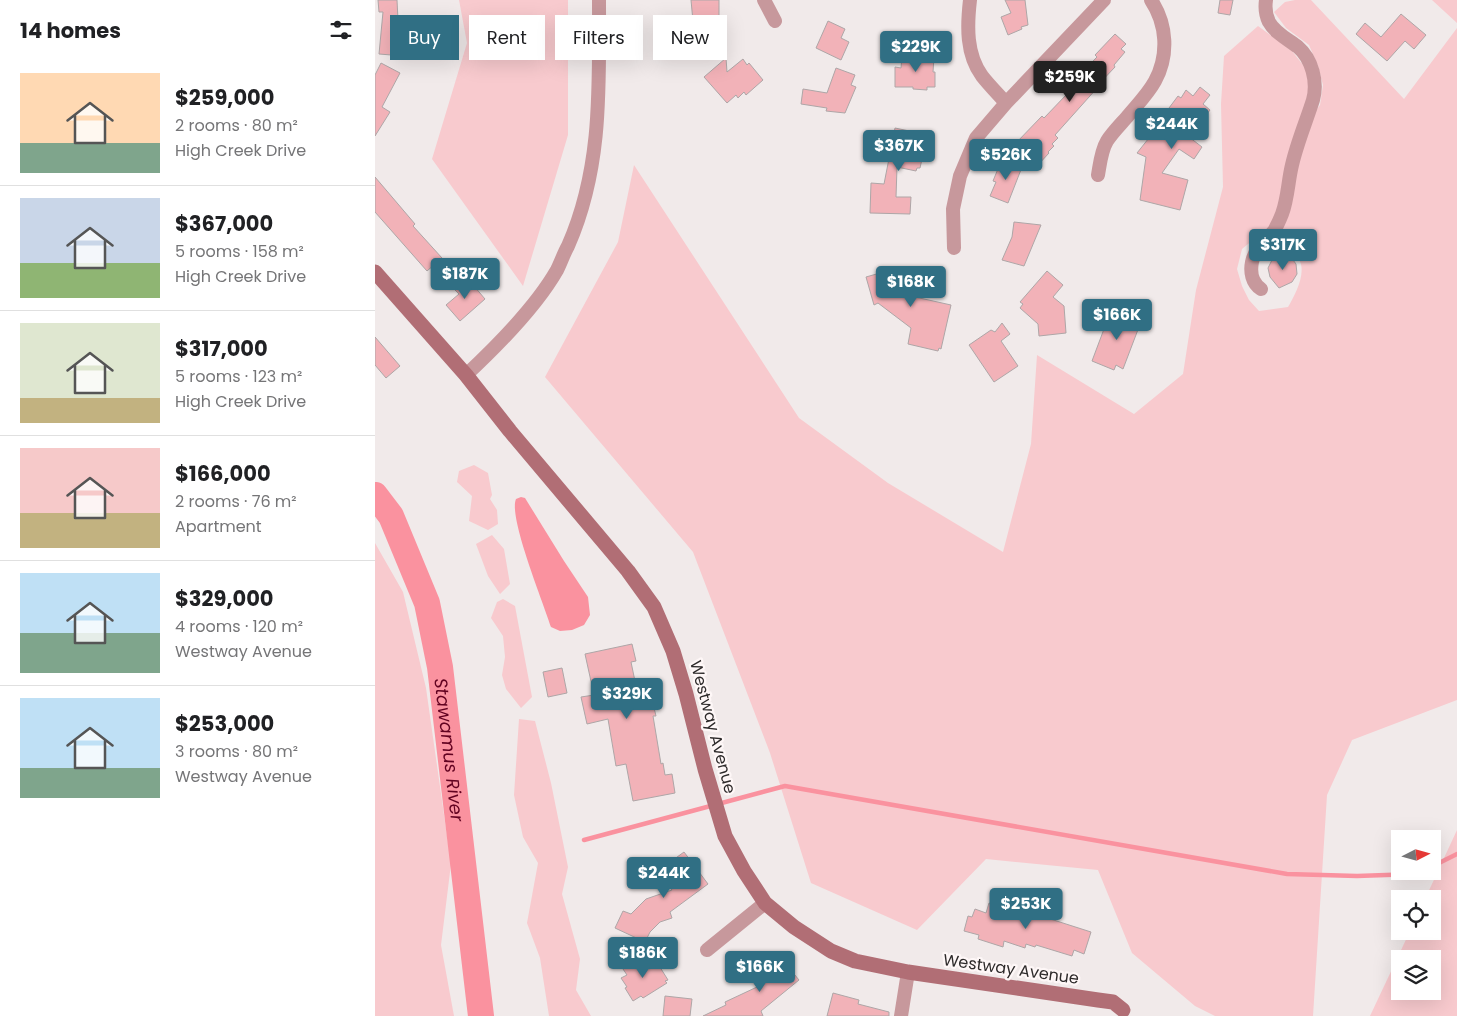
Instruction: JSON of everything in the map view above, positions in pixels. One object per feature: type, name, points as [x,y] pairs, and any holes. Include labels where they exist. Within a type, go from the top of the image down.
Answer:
[{"type":"street","points":[[466,375],[514,327],[538,297],[557,270],[578,224],[595,150],[599,97],[599,0]]},
{"type":"street","points":[[765,0],[775,21]]},
{"type":"street","points":[[970,0],[967,32],[972,55],[981,74],[1005,103]]},
{"type":"street","points":[[954,248],[953,209],[960,176],[976,138],[1005,103],[1104,0]]},
{"type":"street","points":[[1098,175],[1107,141],[1155,81],[1161,67],[1165,48],[1164,31],[1157,10],[1151,0]]},
{"type":"street","points":[[1261,289],[1256,285],[1252,276],[1252,263],[1255,252],[1275,230],[1282,214],[1287,196],[1291,166],[1314,97],[1315,84],[1310,64],[1300,49],[1269,23],[1266,12],[1266,0]]},
{"type":"street","name":"Westway Avenue","points":[[375,272],[466,375],[628,571],[654,607],[673,651],[725,836],[744,871],[765,903],[794,927],[831,951],[855,961],[908,972],[1113,1002],[1125,1013]]},
{"type":"street","points":[[707,950],[765,903]]},
{"type":"street","points":[[901,1016],[908,972]]},
{"type":"shaded area","points":[[459,0],[568,0],[568,15],[555,15],[555,60],[568,60],[568,135],[523,286],[432,159],[467,43]]},
{"type":"shaded area","points":[[1311,0],[1404,99],[1457,28],[1457,700],[1352,740],[1327,795],[1313,1016],[1215,1016],[1195,1006],[1132,953],[1098,870],[986,859],[917,930],[811,883],[770,753],[693,552],[545,377],[618,242],[634,165],[799,418],[888,483],[1003,552],[1031,444],[1037,355],[1134,414],[1183,374],[1196,290],[1223,187],[1221,104],[1224,56],[1258,26],[1292,51],[1307,70],[1309,91],[1281,199],[1272,224],[1242,249],[1237,269],[1249,300],[1259,311],[1288,307],[1291,302],[1301,276],[1301,263],[1296,256],[1285,249],[1276,236],[1312,116],[1320,105],[1323,85],[1318,66],[1309,45],[1286,28],[1274,12],[1285,2]]},
{"type":"shaded area","points":[[1432,0],[1457,0],[1457,23]]},
{"type":"shaded area","points":[[474,465],[488,473],[492,495],[490,499],[497,510],[498,524],[488,530],[469,521],[472,496],[457,482],[459,471]]},
{"type":"shaded area","points":[[525,498],[588,597],[590,615],[584,625],[572,630],[560,631],[551,627],[517,523],[516,499]]},
{"type":"shaded area","points":[[492,535],[504,549],[510,584],[500,594],[488,576],[476,544]]},
{"type":"shaded area","points":[[375,543],[403,592],[426,688],[451,864],[441,945],[454,1016],[375,1016]]},
{"type":"shaded area","points":[[503,599],[515,606],[532,697],[521,708],[506,689],[502,675],[505,657],[503,636],[491,618],[497,602]]},
{"type":"shaded area","points":[[519,719],[535,721],[551,783],[568,867],[562,894],[580,959],[576,990],[591,1016],[549,1016],[540,958],[527,923],[538,863],[523,837],[514,795]]},
{"type":"shaded area","points":[[1457,830],[1457,1016],[1370,1016],[1391,971],[1391,1000],[1441,1000],[1441,950],[1401,950],[1406,940],[1441,940],[1441,890],[1429,890],[1434,880],[1441,880],[1441,864]]},
{"type":"building","points":[[378,0],[397,0],[398,15],[390,15],[390,55],[379,54],[383,12],[379,12]]},
{"type":"building","points":[[691,0],[719,0],[719,15],[692,15]]},
{"type":"building","points":[[1005,0],[1025,0],[1028,25],[1008,35],[1001,17],[1011,13]]},
{"type":"building","points":[[1220,0],[1233,0],[1230,15],[1218,13]]},
{"type":"building","points":[[1401,14],[1426,35],[1414,49],[1405,41],[1387,61],[1356,34],[1365,23],[1381,37]]},
{"type":"building","points":[[828,21],[845,29],[841,38],[849,42],[841,60],[816,48]]},
{"type":"building","points":[[1115,34],[1126,44],[1121,49],[1125,52],[1114,65],[1115,67],[1055,135],[1058,138],[1052,144],[1054,146],[1037,166],[1015,144],[1067,94],[1064,91],[1097,57],[1095,55]]},
{"type":"building","points":[[902,56],[934,57],[935,87],[927,87],[927,90],[913,89],[913,87],[895,87],[895,67],[901,68]]},
{"type":"building","points":[[743,59],[747,65],[749,63],[763,80],[746,95],[744,92],[738,98],[736,95],[727,103],[704,77],[724,60],[726,60],[727,72]]},
{"type":"building","points":[[381,63],[400,73],[382,107],[390,112],[375,136],[375,75]]},
{"type":"building","points":[[836,68],[855,75],[851,85],[856,87],[845,113],[826,111],[827,108],[801,104],[803,89],[827,93]]},
{"type":"building","points":[[1200,87],[1210,95],[1203,104],[1210,110],[1189,137],[1202,147],[1194,159],[1179,149],[1162,173],[1188,180],[1180,210],[1140,200],[1146,157],[1137,153],[1168,114],[1166,112],[1178,96],[1181,98],[1186,90],[1193,96]]},
{"type":"building","points":[[895,128],[933,136],[922,159],[920,168],[917,168],[916,171],[897,167],[896,197],[911,197],[910,214],[870,213],[871,183],[884,184]]},
{"type":"building","points":[[1002,159],[1022,167],[1008,203],[990,196],[996,182],[993,181]]},
{"type":"building","points":[[375,177],[415,224],[413,226],[442,258],[427,271],[375,212]]},
{"type":"building","points":[[1014,222],[1041,225],[1024,266],[1002,260],[1012,237]]},
{"type":"building","points":[[1281,256],[1290,257],[1293,260],[1296,264],[1297,274],[1292,282],[1279,288],[1270,277],[1268,268],[1272,260]]},
{"type":"building","points":[[901,267],[903,276],[921,289],[915,297],[951,305],[941,349],[939,348],[938,351],[908,344],[911,328],[878,303],[874,305],[866,277]]},
{"type":"building","points":[[1047,271],[1063,285],[1053,297],[1064,306],[1066,333],[1039,336],[1038,324],[1020,308],[1023,304],[1020,302]]},
{"type":"building","points":[[468,279],[485,299],[460,321],[446,305],[459,294],[455,290]]},
{"type":"building","points":[[1122,312],[1142,319],[1123,369],[1116,365],[1114,370],[1092,361],[1110,313],[1120,316]]},
{"type":"building","points":[[1002,323],[1010,334],[1001,341],[1018,366],[994,382],[969,345],[991,330],[995,332]]},
{"type":"building","points":[[375,337],[400,366],[386,378],[375,365]]},
{"type":"building","points":[[632,644],[636,661],[631,662],[636,686],[648,683],[656,716],[653,716],[661,764],[663,763],[665,775],[672,774],[675,793],[633,801],[626,764],[616,766],[608,719],[587,724],[581,697],[594,695],[585,654]]},
{"type":"building","points":[[562,668],[567,693],[548,697],[543,672]]},
{"type":"building","points":[[684,852],[708,884],[670,912],[672,918],[660,922],[650,932],[645,942],[615,928],[623,911],[631,914],[646,899],[672,890],[658,871]]},
{"type":"building","points":[[989,903],[1026,914],[1028,909],[1041,913],[1041,916],[1091,932],[1084,954],[1074,950],[1072,956],[1036,945],[1035,947],[1026,944],[1025,948],[1004,941],[1003,947],[978,939],[979,935],[964,931],[968,916],[972,917],[975,909],[986,913]]},
{"type":"building","points":[[642,957],[649,969],[658,964],[668,980],[665,981],[667,983],[643,998],[641,996],[633,1001],[621,978],[627,975],[623,969]]},
{"type":"building","points":[[781,958],[799,980],[761,1011],[763,1016],[703,1016],[726,1005],[725,1002],[757,987],[755,984],[766,975],[763,972]]},
{"type":"building","points":[[833,993],[859,1000],[858,1004],[889,1012],[889,1016],[827,1016]]},
{"type":"building","points":[[665,996],[692,999],[690,1016],[663,1016]]},
{"type":"waterway","name":"Stawamus River","points":[[375,495],[391,516],[427,603],[440,667],[481,1016]]},
{"type":"waterway","points":[[584,840],[785,786],[1287,874],[1391,875]]},
{"type":"waterway","points":[[1441,862],[1457,854]]}]
